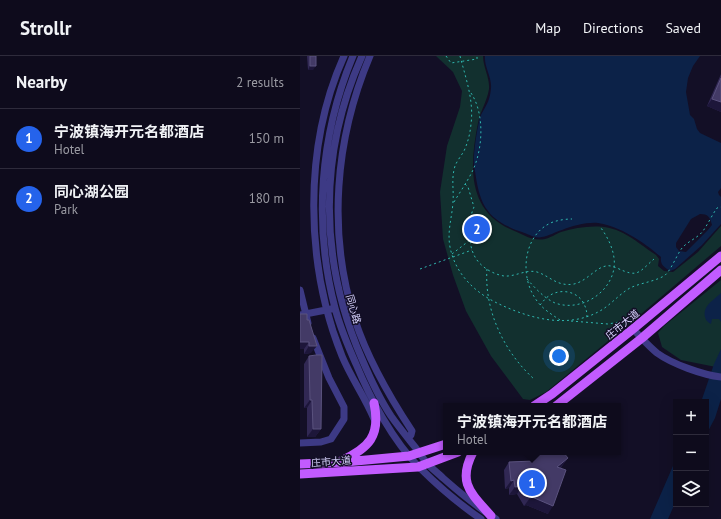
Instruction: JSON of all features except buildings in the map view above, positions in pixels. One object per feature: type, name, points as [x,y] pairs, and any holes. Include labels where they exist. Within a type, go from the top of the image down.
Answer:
[{"type":"main road","name":"庄市大道","points":[[538,403],[552,394],[633,329],[721,256]]},
{"type":"main road","points":[[560,403],[642,338],[721,270]]},
{"type":"main road","points":[[337,463],[360,452],[369,443],[373,436],[376,424],[377,416],[374,404]]},
{"type":"main road","name":"庄市大道","points":[[300,464],[337,463],[409,456],[443,445]]},
{"type":"main road","name":"庄市大道","points":[[300,474],[418,467],[450,455]]},
{"type":"main road","points":[[471,455],[466,465],[466,480],[473,496],[493,517]]},
{"type":"street","points":[[344,56],[332,88],[322,130],[315,178],[314,223],[317,253],[327,310],[342,356],[374,417],[376,424]]},
{"type":"street","name":"同心路","points":[[353,56],[335,106],[325,158],[323,180],[322,218],[325,262],[335,308],[361,378],[386,424],[418,467],[463,506],[481,519]]},
{"type":"street","name":"同心路","points":[[362,56],[344,104],[337,133],[332,166],[329,223],[333,264],[342,305],[356,345],[377,392],[390,415],[427,464],[467,499],[493,517]]},
{"type":"street","points":[[370,56],[359,83],[349,118],[342,151],[338,186],[338,219],[341,255],[346,285],[355,321],[373,364],[387,391],[412,431],[408,438]]},
{"type":"street","points":[[300,290],[303,315],[344,407],[344,419],[331,439],[321,442],[300,443]]},
{"type":"street","points":[[303,315],[335,308]]},
{"type":"street","points":[[633,329],[658,353],[678,364],[698,372],[721,377]]},
{"type":"path","points":[[446,56],[451,63],[477,59],[477,56]]},
{"type":"path","points":[[460,56],[470,93],[471,123],[469,138],[464,151],[455,166],[452,180],[454,202],[448,231],[450,248],[455,263],[468,282],[481,295],[522,314],[562,321],[608,324],[630,320],[644,320]]},
{"type":"path","points":[[454,202],[472,171],[480,141],[478,108],[475,99],[470,93]]},
{"type":"path","points":[[465,184],[468,187],[474,208],[469,222],[473,250],[479,263],[496,274],[514,276],[526,272],[536,272],[555,282],[573,284],[587,278],[607,265],[627,274],[634,274],[639,272],[654,259]]},
{"type":"path","points":[[568,321],[582,319],[600,312],[628,289],[665,275],[681,249],[702,232],[717,208],[721,207]]},
{"type":"path","points":[[562,321],[552,316],[535,299],[527,279],[526,263],[528,251],[539,232],[553,222],[572,219]]},
{"type":"path","points":[[527,279],[546,298],[564,306],[584,303],[593,299],[603,290],[609,281],[614,267],[611,247],[601,228]]},
{"type":"path","points":[[452,254],[471,240]]},
{"type":"path","points":[[420,269],[473,250]]},
{"type":"path","points":[[487,269],[486,279],[488,299],[497,326],[508,347],[534,379]]},
{"type":"path","points":[[540,305],[546,298],[558,292],[565,291],[573,293],[584,303],[587,317]]},
{"type":"green space","points":[[436,56],[483,56],[489,89],[479,119],[475,138],[473,154],[474,184],[478,197],[485,210],[496,220],[510,229],[522,235],[540,240],[577,228],[593,226],[609,228],[623,233],[636,241],[656,255],[659,259],[658,266],[664,271],[673,272],[698,252],[721,226],[721,246],[546,392],[530,400],[523,399],[491,356],[466,311],[453,275],[443,239],[440,192],[447,146],[460,107],[462,91],[453,72]]},
{"type":"green space","points":[[721,280],[721,368],[681,360],[662,347],[658,333],[664,326]]},
{"type":"water","points":[[485,56],[700,56],[693,66],[688,78],[686,92],[690,115],[694,119],[697,129],[700,133],[721,143],[721,188],[718,192],[721,197],[721,224],[702,245],[675,269],[670,271],[662,264],[661,257],[648,246],[623,231],[606,225],[589,223],[547,236],[537,237],[509,227],[499,221],[491,215],[481,198],[474,164],[475,146],[480,117],[489,99],[491,88]],"holes":[[[700,214],[708,216],[712,225],[686,252],[679,251],[676,247],[676,243],[691,219]]]},
{"type":"water","points":[[721,293],[721,322],[719,319],[712,319],[711,324],[705,318],[705,310],[707,306]]},
{"type":"water","points":[[721,349],[721,399],[715,418],[709,429],[709,399],[702,399],[714,364]]},
{"type":"water","points":[[673,466],[673,507],[668,519],[650,519]]},
{"type":"place","name":"同心湖公园","points":[[477,229]]},
{"type":"place","name":"宁波镇海开元名都酒店","points":[[532,483]]}]
